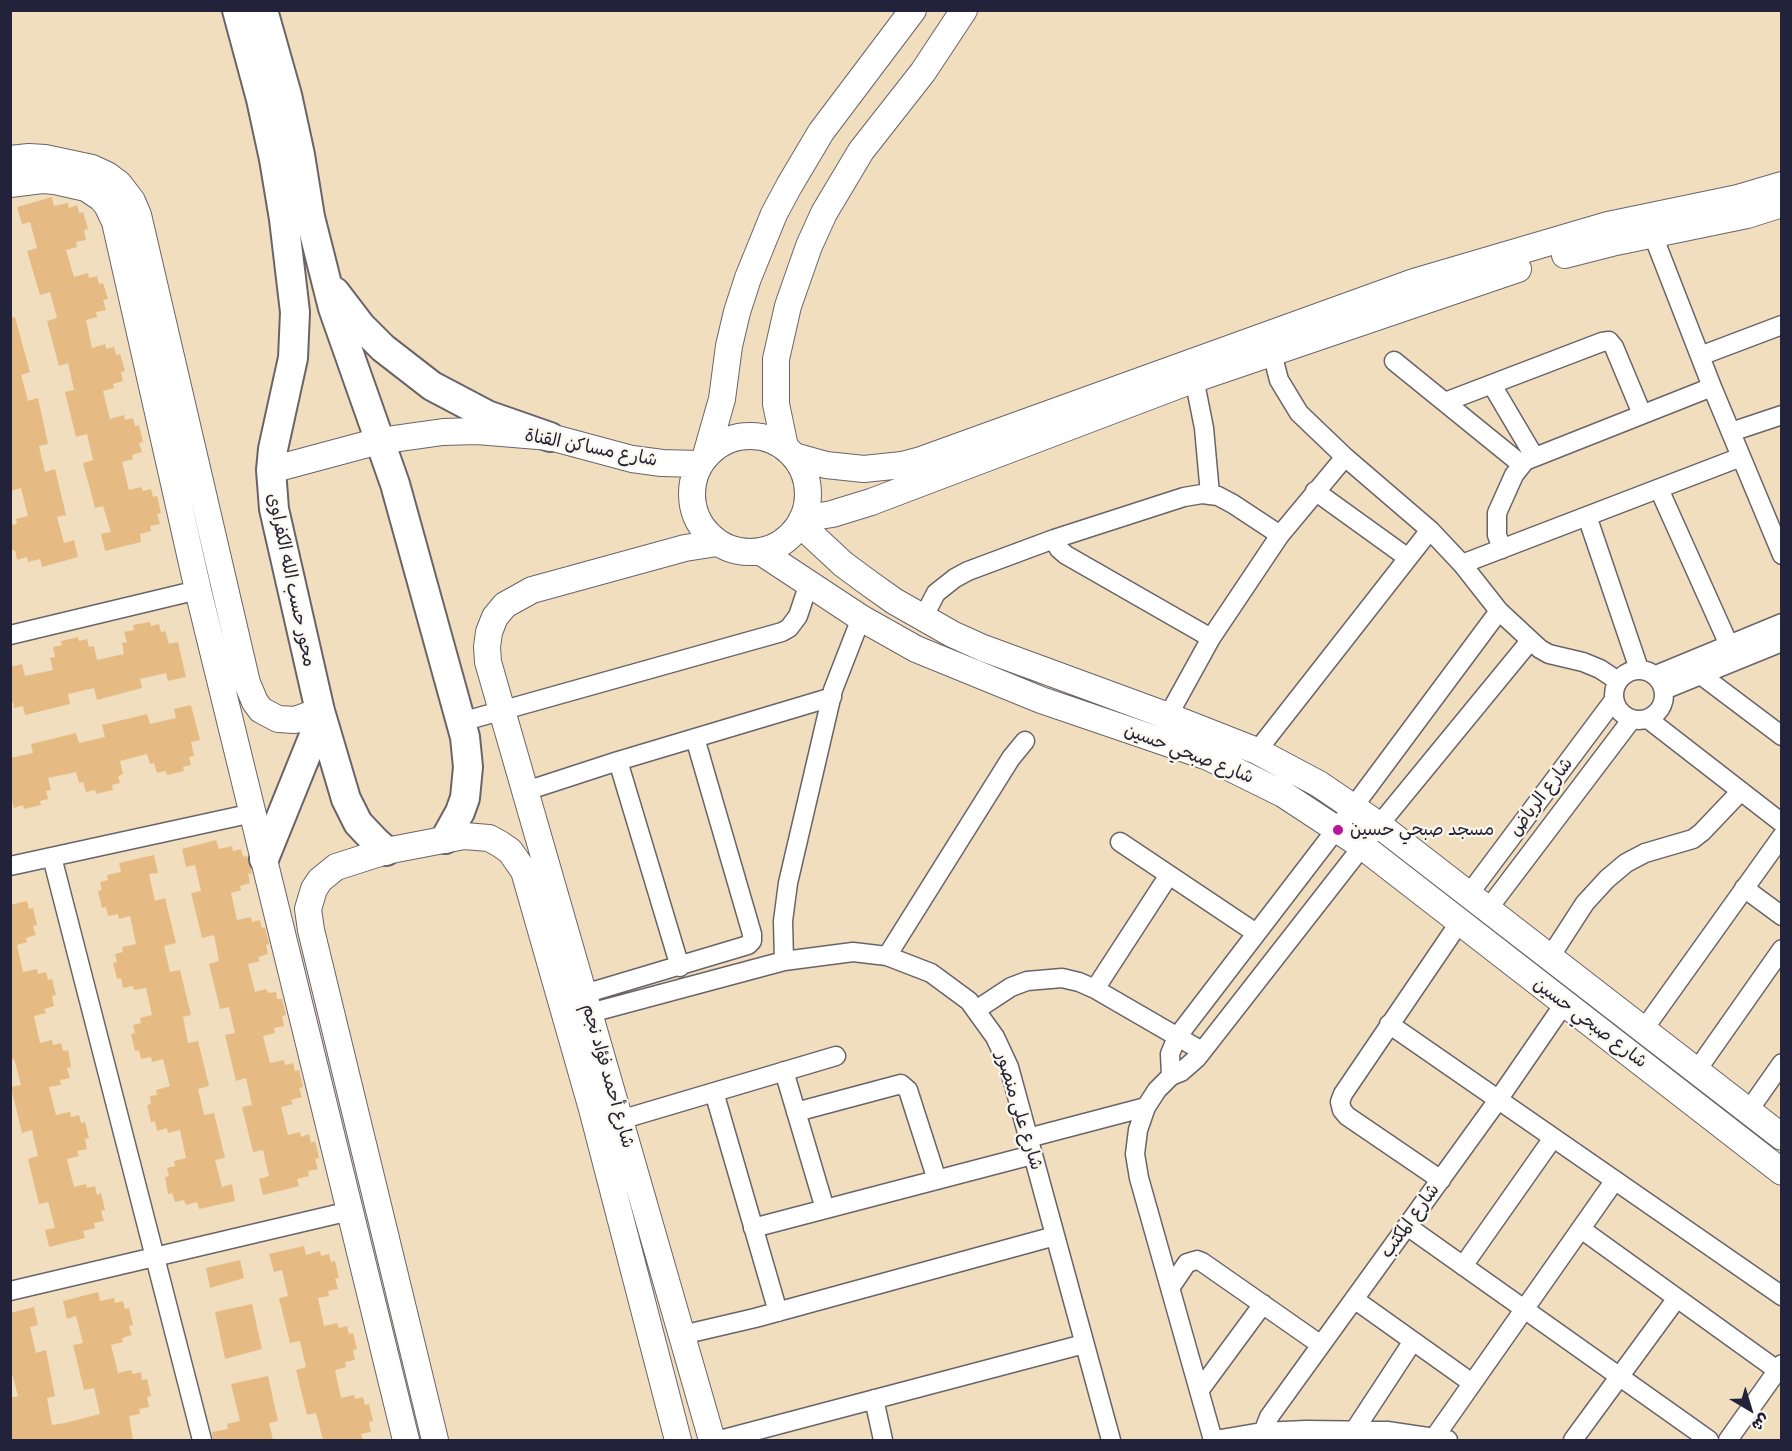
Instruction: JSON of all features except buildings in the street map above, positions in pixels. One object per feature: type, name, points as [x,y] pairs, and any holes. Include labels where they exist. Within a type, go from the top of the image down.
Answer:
[{"type":"main road","name":"محور حسب الله الكفراوى","points":[[237,10],[261,99],[274,159],[295,312],[293,358],[273,448],[271,471],[274,509],[321,715],[351,811],[366,833],[386,851]]},
{"type":"main road","points":[[263,10],[287,95],[324,277],[352,367],[394,484],[461,722],[467,752],[467,783],[460,812],[445,839]]},
{"type":"main road","points":[[324,277],[361,326],[407,368],[432,386],[487,415],[550,437]]},
{"type":"main road","points":[[264,859],[321,715]]},
{"type":"street","points":[[913,10],[821,132],[804,159],[774,214],[737,312],[729,346],[722,399],[691,489],[693,507],[700,525],[717,543],[738,551],[761,552],[783,542],[801,521],[807,506],[808,492],[801,466],[789,451],[776,404],[776,359],[788,306],[809,246],[824,213],[861,151],[923,72],[964,10]]},
{"type":"street","points":[[10,159],[45,158],[89,178],[119,184],[132,201],[138,215],[251,693],[261,710],[278,719],[295,720],[321,715]]},
{"type":"street","points":[[10,184],[89,178]]},
{"type":"street","points":[[89,178],[115,222],[198,590],[406,1440]]},
{"type":"street","points":[[703,459],[726,441],[750,436],[768,439],[789,451],[826,465],[864,469],[902,465],[1272,342],[1544,261],[1649,225],[1782,185]]},
{"type":"street","points":[[1649,225],[1747,215],[1782,204]]},
{"type":"street","points":[[1649,225],[1712,387],[1781,553]]},
{"type":"street","points":[[1700,356],[1782,325]]},
{"type":"street","points":[[1444,402],[1609,341],[1614,347],[1642,414]]},
{"type":"street","points":[[1272,342],[1279,380],[1291,403],[1307,422],[1430,530],[1462,564],[1499,611],[1530,641],[1549,654],[1600,669],[1618,681]]},
{"type":"street","points":[[1394,361],[1444,402],[1528,460]]},
{"type":"street","points":[[1193,370],[1205,436],[1210,494]]},
{"type":"street","points":[[801,521],[832,514],[891,495],[1193,370]]},
{"type":"street","points":[[1492,385],[1528,460]]},
{"type":"street","points":[[1502,549],[1497,534],[1497,513],[1514,475],[1528,460],[1712,387]]},
{"type":"street","points":[[1731,432],[1782,415]]},
{"type":"street","name":"شارع مساكن القناة","points":[[271,471],[379,441],[443,432],[477,431],[550,437],[632,459],[662,463],[703,459]]},
{"type":"street","points":[[1168,716],[1211,638],[1280,535],[1345,457]]},
{"type":"street","points":[[1462,564],[1741,457]]},
{"type":"street","points":[[1659,489],[1729,645]]},
{"type":"street","points":[[1315,491],[1408,558]]},
{"type":"street","points":[[923,618],[936,593],[968,571],[1054,539],[1184,497],[1210,494],[1233,504],[1280,535]]},
{"type":"street","points":[[1587,516],[1653,678],[1661,707],[1656,714],[1640,719]]},
{"type":"street","name":"شارع صبحي حسين","points":[[801,521],[843,564],[923,618],[983,648],[1168,716],[1257,752],[1319,784],[1379,825],[1782,1137]]},
{"type":"street","points":[[1257,752],[1430,530]]},
{"type":"street","points":[[1054,539],[1059,549],[1066,555],[1211,638]]},
{"type":"street","points":[[503,711],[488,662],[487,647],[489,632],[495,617],[505,605],[532,590],[685,548],[717,543]]},
{"type":"street","name":"شارع صبحي حسين","points":[[761,552],[861,618],[945,662],[1041,700],[1183,748],[1232,768],[1283,794],[1362,846],[1782,1172]]},
{"type":"street","points":[[461,722],[782,632],[789,628],[798,616],[809,583]]},
{"type":"street","points":[[10,635],[198,590]]},
{"type":"street","points":[[1171,1076],[1170,1054],[1177,1037],[1354,807],[1499,611]]},
{"type":"street","points":[[784,961],[783,921],[788,883],[832,697],[861,618]]},
{"type":"street","points":[[1653,678],[1782,623]]},
{"type":"street","points":[[1530,641],[1362,846],[1202,1052],[1190,1065],[1171,1076],[1157,1090],[1146,1107],[1138,1130],[1135,1154],[1139,1178],[1214,1440],[1261,1436],[1323,1435],[1354,1431],[1441,1439],[1472,1383],[1615,1180]]},
{"type":"street","points":[[1782,642],[1701,675],[1653,678],[1631,670],[1618,681],[1614,700],[1624,716],[1640,719],[1782,823]]},
{"type":"street","points":[[1701,675],[1782,736]]},
{"type":"street","points":[[526,791],[832,697]]},
{"type":"street","name":"شارع الرياض","points":[[1479,902],[1614,700]]},
{"type":"street","name":"شارع أحمد فؤاد نجم","points":[[503,711],[712,1440]]},
{"type":"street","name":"شارع الرياض","points":[[1479,902],[1640,719]]},
{"type":"street","points":[[587,1003],[680,967],[748,945],[753,938],[695,738]]},
{"type":"street","points":[[887,956],[1011,758],[1025,741]]},
{"type":"street","points":[[618,761],[680,967]]},
{"type":"street","points":[[1550,957],[1585,903],[1607,879],[1626,863],[1645,854],[1693,839],[1741,791]]},
{"type":"street","points":[[10,866],[253,813]]},
{"type":"street","name":"شارع أحمد فؤاد نجم","points":[[435,1440],[308,920],[308,909],[314,889],[327,873],[345,862],[386,851],[464,836],[489,838],[510,851],[524,871],[592,1109],[678,1440]]},
{"type":"street","points":[[1644,1029],[1782,836]]},
{"type":"street","points":[[1120,842],[1256,933]]},
{"type":"street","points":[[52,857],[202,1440]]},
{"type":"street","points":[[1095,989],[1169,875]]},
{"type":"street","points":[[1744,888],[1782,916]]},
{"type":"street","points":[[1441,1180],[1347,1116],[1340,1102],[1342,1094],[1459,923]]},
{"type":"street","points":[[1697,1070],[1782,949]]},
{"type":"street","name":"شارع على منصور","points":[[587,1003],[784,961],[853,952],[887,956],[931,973],[969,1002],[995,1036],[1008,1067],[1111,1440]]},
{"type":"street","points":[[976,1010],[1011,987],[1027,981],[1062,978],[1095,989],[1202,1052]]},
{"type":"street","name":"شارع المكتب","points":[[1261,1436],[1269,1417],[1441,1180],[1564,1004]]},
{"type":"street","points":[[1389,1024],[1782,1296]]},
{"type":"street","points":[[620,1120],[836,1056]]},
{"type":"street","points":[[1749,1110],[1782,1063]]},
{"type":"street","points":[[784,1071],[825,1209]]},
{"type":"street","points":[[796,1112],[901,1083],[908,1090],[937,1180]]},
{"type":"street","points":[[714,1092],[778,1312]]},
{"type":"street","points":[[753,1228],[937,1180],[1146,1107]]},
{"type":"street","points":[[1463,1266],[1553,1138]]},
{"type":"street","points":[[10,1291],[350,1211]]},
{"type":"street","points":[[1407,1226],[1709,1440]]},
{"type":"street","points":[[1581,1229],[1779,1367],[1728,1440]]},
{"type":"street","points":[[682,1335],[778,1312],[1055,1236]]},
{"type":"street","points":[[1170,1288],[1187,1263],[1197,1260],[1321,1345]]},
{"type":"street","points":[[1573,1440],[1677,1298]]},
{"type":"street","points":[[1354,1299],[1472,1383]]},
{"type":"street","points":[[1199,1391],[1263,1304]]},
{"type":"street","points":[[1354,1431],[1413,1341]]},
{"type":"street","points":[[720,1440],[1084,1344]]},
{"type":"street","points":[[874,1399],[883,1440]]},
{"type":"place","name":"مسجد صبحي حسين","points":[[1338,830]]}]
